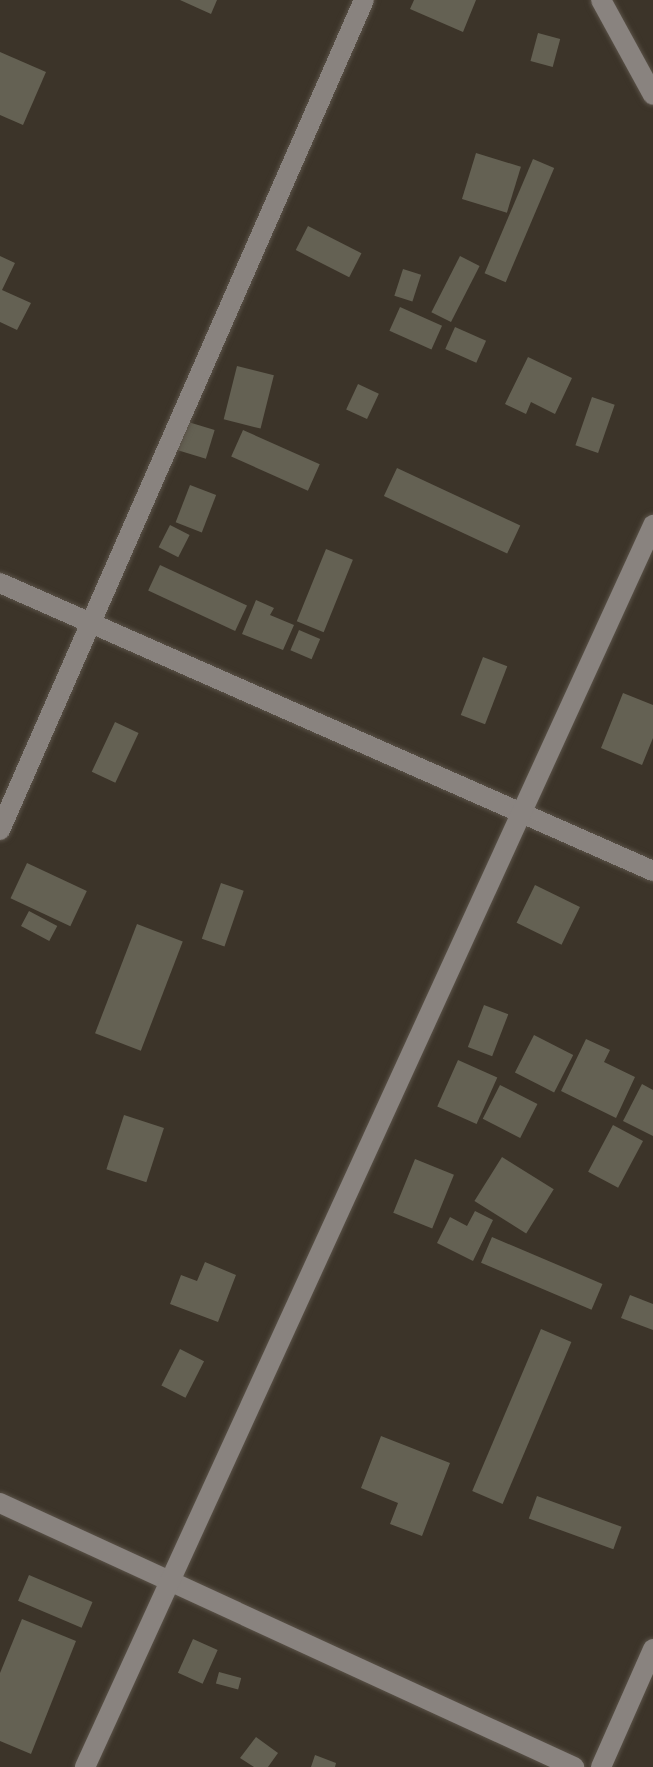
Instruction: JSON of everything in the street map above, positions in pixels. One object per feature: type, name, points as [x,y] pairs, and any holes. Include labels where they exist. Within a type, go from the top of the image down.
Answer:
[{"type":"street","points":[[0,830],[364,0]]},
{"type":"street","points":[[601,0],[653,95]]},
{"type":"street","points":[[85,1767],[653,525]]},
{"type":"street","points":[[0,583],[653,871]]},
{"type":"street","points":[[0,1503],[574,1767]]},
{"type":"street","points":[[601,1767],[653,1649]]},
{"type":"building","points":[[180,0],[217,0],[211,14]]},
{"type":"building","points":[[414,0],[476,0],[463,32],[410,9]]},
{"type":"building","points":[[538,33],[560,39],[553,67],[530,61]]},
{"type":"building","points":[[0,52],[46,72],[23,125],[0,115]]},
{"type":"building","points":[[476,153],[521,167],[507,213],[462,199]]},
{"type":"building","points":[[533,159],[554,168],[506,282],[485,273]]},
{"type":"building","points":[[308,226],[361,253],[349,277],[296,250]]},
{"type":"building","points":[[0,256],[15,263],[2,290],[31,303],[17,330],[0,322]]},
{"type":"building","points":[[460,256],[480,266],[451,322],[431,312]]},
{"type":"building","points":[[403,269],[421,275],[412,302],[394,296]]},
{"type":"building","points":[[400,307],[442,326],[431,349],[389,331]]},
{"type":"building","points":[[455,327],[486,341],[476,363],[445,349]]},
{"type":"building","points":[[528,357],[572,378],[555,414],[531,402],[526,414],[505,404]]},
{"type":"building","points":[[237,366],[274,375],[261,429],[224,419]]},
{"type":"building","points":[[358,384],[379,394],[367,419],[346,409]]},
{"type":"building","points":[[592,397],[615,405],[598,453],[575,445]]},
{"type":"building","points":[[185,421],[215,430],[206,459],[176,450]]},
{"type":"building","points":[[243,430],[320,464],[308,491],[231,456]]},
{"type":"building","points":[[397,468],[520,525],[507,554],[384,496]]},
{"type":"building","points":[[190,485],[216,495],[202,532],[176,522]]},
{"type":"building","points":[[170,525],[190,535],[178,557],[159,547]]},
{"type":"building","points":[[326,549],[353,560],[324,632],[297,621]]},
{"type":"building","points":[[160,565],[247,606],[235,631],[148,590]]},
{"type":"building","points":[[256,600],[274,608],[270,615],[294,625],[283,650],[242,634]]},
{"type":"building","points":[[299,630],[320,639],[312,659],[290,650]]},
{"type":"building","points":[[483,657],[507,666],[485,724],[461,715]]},
{"type":"building","points":[[623,693],[653,705],[653,738],[642,765],[601,748]]},
{"type":"building","points":[[115,722],[139,733],[115,783],[92,772]]},
{"type":"building","points":[[27,863],[87,891],[70,926],[11,898]]},
{"type":"building","points":[[221,883],[244,891],[224,947],[202,939]]},
{"type":"building","points":[[535,885],[580,907],[562,945],[517,923]]},
{"type":"building","points":[[29,911],[57,926],[49,941],[21,926]]},
{"type":"building","points":[[137,924],[183,942],[141,1051],[95,1033]]},
{"type":"building","points":[[484,1005],[508,1014],[492,1056],[468,1047]]},
{"type":"building","points":[[534,1035],[573,1055],[554,1092],[515,1072]]},
{"type":"building","points":[[586,1039],[610,1050],[604,1062],[635,1077],[616,1118],[561,1091]]},
{"type":"building","points":[[458,1060],[497,1077],[477,1124],[437,1107]]},
{"type":"building","points":[[642,1084],[653,1090],[653,1136],[623,1121]]},
{"type":"building","points":[[500,1085],[537,1104],[520,1138],[483,1119]]},
{"type":"building","points":[[124,1115],[164,1128],[146,1182],[106,1169]]},
{"type":"building","points":[[613,1125],[643,1141],[618,1188],[588,1172]]},
{"type":"building","points":[[502,1157],[554,1189],[526,1233],[474,1201]]},
{"type":"building","points":[[415,1159],[454,1175],[432,1229],[393,1213]]},
{"type":"building","points":[[475,1211],[493,1220],[473,1261],[437,1243],[450,1217],[467,1226]]},
{"type":"building","points":[[492,1237],[602,1284],[592,1310],[481,1263]]},
{"type":"building","points":[[205,1262],[236,1275],[218,1322],[170,1304],[181,1275],[197,1281]]},
{"type":"building","points":[[630,1295],[653,1304],[653,1330],[621,1318]]},
{"type":"building","points":[[541,1329],[571,1342],[503,1504],[472,1491]]},
{"type":"building","points":[[180,1349],[204,1361],[185,1398],[161,1386]]},
{"type":"building","points":[[381,1436],[450,1463],[422,1536],[390,1524],[398,1503],[361,1488]]},
{"type":"building","points":[[537,1496],[622,1527],[613,1549],[529,1519]]},
{"type":"building","points":[[29,1575],[93,1602],[82,1628],[18,1601]]},
{"type":"building","points":[[22,1619],[76,1641],[31,1754],[0,1741],[0,1673]]},
{"type":"building","points":[[193,1639],[218,1650],[203,1684],[178,1673]]},
{"type":"building","points":[[219,1672],[241,1678],[238,1690],[216,1684]]},
{"type":"building","points":[[256,1737],[278,1753],[268,1767],[254,1767],[240,1758]]},
{"type":"building","points":[[315,1755],[336,1763],[335,1767],[311,1767]]}]
